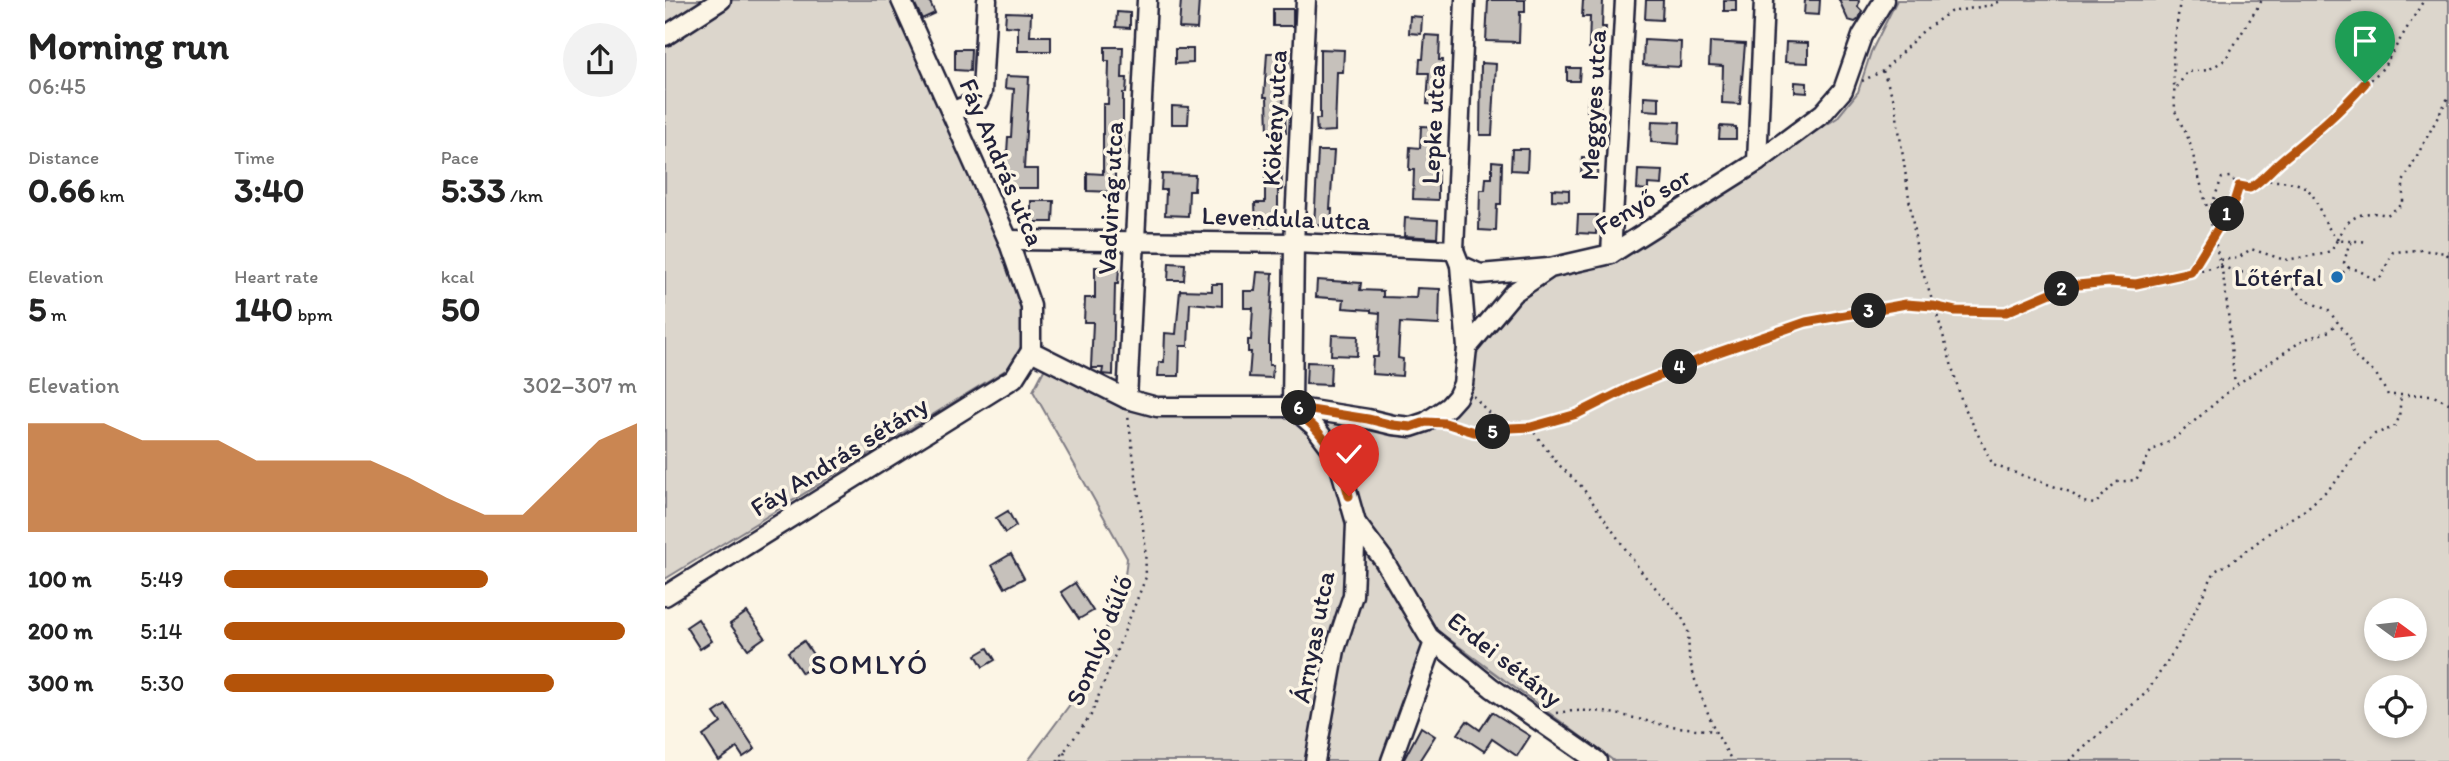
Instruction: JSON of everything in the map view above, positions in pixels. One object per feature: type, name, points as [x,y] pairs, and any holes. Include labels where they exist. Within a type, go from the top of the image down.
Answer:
[{"type":"street","points":[[665,36],[721,0]]},
{"type":"street","name":"Fáy András utca","points":[[901,0],[953,111],[1008,240],[1031,306],[1031,351]]},
{"type":"street","points":[[953,111],[978,101],[982,92],[988,0]]},
{"type":"street","name":"Vadvirág utca","points":[[1127,398],[1147,0]]},
{"type":"street","name":"Kökény utca","points":[[1292,407],[1294,243],[1306,0]]},
{"type":"street","name":"Lepke utca","points":[[1465,0],[1457,258],[1467,348]]},
{"type":"street","name":"Meggyes utca","points":[[1611,254],[1625,0]]},
{"type":"street","points":[[1757,162],[1764,0]]},
{"type":"street","points":[[1843,90],[1862,36],[1884,0]]},
{"type":"street","name":"Fenyő sor","points":[[1467,348],[1513,293],[1550,268],[1611,254],[1757,162],[1823,113],[1843,90]]},
{"type":"street","name":"Levendula utca","points":[[1008,240],[1294,243],[1457,258],[1480,274],[1550,268]]},
{"type":"street","points":[[1031,351],[1127,398],[1157,407],[1292,407],[1411,427],[1426,422],[1448,407],[1457,397],[1463,384],[1467,348]]},
{"type":"street","name":"Fáy András sétány","points":[[665,596],[1014,378],[1031,351]]},
{"type":"street","name":"Erdei sétány","points":[[1292,407],[1315,428],[1338,456],[1356,523],[1383,559],[1434,642],[1597,761]]},
{"type":"street","name":"Árnyas utca","points":[[1315,761],[1335,650],[1353,594],[1356,523]]},
{"type":"street","points":[[1391,761],[1434,642]]},
{"type":"path","points":[[1843,90],[1883,71],[1923,31],[1950,12],[1992,5],[2003,0]]},
{"type":"path","points":[[2181,0],[2173,56],[2175,111],[2189,140],[2221,266],[2226,290],[2235,386]]},
{"type":"path","points":[[2176,89],[2187,72],[2208,70],[2225,60],[2262,0]]},
{"type":"path","points":[[2209,212],[2221,178],[2229,177],[2239,186],[2250,188],[2262,181],[2277,164],[2324,126],[2383,68],[2424,0]]},
{"type":"path","points":[[1883,71],[1895,103],[1918,258],[1962,402],[1993,465],[2070,492],[2083,502],[2095,504],[2116,482],[2136,480],[2151,451],[2176,437],[2235,386],[2303,340],[2330,331],[2337,322]]},
{"type":"path","points":[[2219,260],[2238,258],[2251,249],[2285,260],[2323,254],[2332,250],[2342,228],[2355,215],[2373,211],[2387,215],[2403,204],[2403,182],[2449,96]]},
{"type":"path","points":[[2262,181],[2294,181],[2311,191],[2327,227],[2337,240],[2367,242]]},
{"type":"path","points":[[2191,272],[2234,202],[2239,186]]},
{"type":"path","points":[[2357,240],[2349,244],[2344,263],[2349,268],[2375,279],[2381,277],[2393,252],[2419,250],[2446,253],[2449,257]]},
{"type":"path","points":[[1426,422],[1445,423],[1474,432],[1489,433],[1531,427],[1577,414],[1631,387],[1716,353],[1806,322],[1906,304],[1955,311],[2006,312],[2067,286],[2109,282],[2136,284],[2221,266],[2237,272],[2266,274],[2293,287],[2307,301],[2328,310],[2350,338],[2353,356],[2376,374],[2388,395],[2431,395],[2449,403]]},
{"type":"path","points":[[2337,277],[2349,268]]},
{"type":"path","points":[[1463,384],[1489,413],[1510,428]]},
{"type":"path","points":[[2069,761],[2147,692],[2176,648],[2215,571],[2305,510],[2334,484],[2375,434],[2394,427],[2399,418],[2401,394]]},
{"type":"path","name":"Somlyó dűlő","points":[[1059,761],[1091,715],[1146,577],[1145,543],[1126,407],[1127,398]]},
{"type":"path","points":[[1531,427],[1557,463],[1582,486],[1643,574],[1681,616],[1688,629],[1689,658],[1695,680],[1715,732],[1732,761]]},
{"type":"path","points":[[1532,716],[1580,709],[1613,712],[1656,723],[1715,732]]},
{"type":"shaded area","points":[[665,0],[891,0],[997,230],[1027,304],[1024,346],[1012,366],[665,579]]},
{"type":"shaded area","points":[[1897,0],[2449,0],[2449,761],[1614,761],[1434,628],[1385,761],[1028,761],[1071,703],[1090,668],[1124,584],[1127,558],[1033,391],[1045,368],[1158,414],[1314,410],[1411,423],[1444,410],[1463,384],[1487,326],[1512,302],[1548,276],[1628,251],[1837,118],[1858,92],[1871,52]]},
{"type":"building","points":[[913,0],[929,0],[935,13],[922,19]]},
{"type":"building","points":[[1181,0],[1199,0],[1197,29],[1179,28]]},
{"type":"building","points":[[1488,0],[1525,0],[1525,12],[1520,12],[1519,42],[1486,41]]},
{"type":"building","points":[[1583,0],[1603,0],[1602,27],[1606,27],[1604,49],[1589,48],[1590,17],[1582,17]]},
{"type":"building","points":[[1646,0],[1663,0],[1662,20],[1645,19]]},
{"type":"building","points":[[1724,0],[1736,0],[1736,11],[1724,11]]},
{"type":"building","points":[[1805,0],[1820,0],[1819,15],[1804,14]]},
{"type":"building","points":[[1839,0],[1859,0],[1858,7],[1862,11],[1859,19],[1855,22],[1848,20]]},
{"type":"building","points":[[1273,9],[1293,9],[1293,26],[1273,26]]},
{"type":"building","points":[[1006,12],[1031,13],[1030,36],[1051,36],[1051,51],[1018,51],[1018,27],[1005,26]]},
{"type":"building","points":[[1117,12],[1130,13],[1130,28],[1116,27]]},
{"type":"building","points":[[1410,16],[1422,17],[1421,34],[1409,33]]},
{"type":"building","points":[[1425,35],[1440,36],[1439,60],[1443,60],[1438,105],[1427,104],[1429,73],[1419,73]]},
{"type":"building","points":[[1644,40],[1681,42],[1680,67],[1643,65]]},
{"type":"building","points":[[1710,42],[1745,44],[1740,104],[1722,103],[1723,66],[1709,65]]},
{"type":"building","points":[[1786,42],[1808,43],[1808,63],[1785,62]]},
{"type":"building","points":[[1105,47],[1123,47],[1122,78],[1127,78],[1126,93],[1123,93],[1123,155],[1115,155],[1115,192],[1087,191],[1087,173],[1103,174],[1103,104],[1108,104],[1109,61],[1105,61]]},
{"type":"building","points":[[955,49],[971,49],[970,71],[955,70]]},
{"type":"building","points":[[1175,49],[1193,49],[1193,63],[1175,64]]},
{"type":"building","points":[[1320,49],[1344,50],[1343,72],[1337,72],[1335,131],[1317,132],[1316,119],[1320,119]]},
{"type":"building","points":[[1267,53],[1290,53],[1289,67],[1284,66],[1283,115],[1286,133],[1268,133],[1267,97],[1264,97]]},
{"type":"building","points":[[1481,63],[1496,64],[1492,135],[1480,135]]},
{"type":"building","points":[[1567,68],[1580,68],[1579,81],[1567,81]]},
{"type":"building","points":[[1006,76],[1029,77],[1024,169],[1038,169],[1038,188],[1002,188],[1002,169],[1006,169],[1008,137],[1011,137],[1014,89],[1005,88]]},
{"type":"building","points":[[1795,82],[1807,83],[1807,93],[1795,92]]},
{"type":"building","points":[[1644,96],[1659,97],[1659,111],[1644,110]]},
{"type":"building","points":[[1588,97],[1601,97],[1600,112],[1587,111]]},
{"type":"building","points":[[1172,106],[1189,107],[1188,124],[1172,124]]},
{"type":"building","points":[[1652,121],[1680,122],[1679,144],[1651,142]]},
{"type":"building","points":[[1421,126],[1438,127],[1438,200],[1413,199],[1414,170],[1409,170],[1410,147],[1420,148]]},
{"type":"building","points":[[1720,126],[1736,127],[1736,139],[1719,139]]},
{"type":"building","points":[[1512,149],[1528,149],[1527,171],[1511,170]]},
{"type":"building","points":[[1265,150],[1281,150],[1282,190],[1278,190],[1278,213],[1273,213],[1273,227],[1256,227],[1255,203],[1265,203]]},
{"type":"building","points":[[1318,151],[1334,151],[1331,226],[1314,225]]},
{"type":"building","points":[[1582,157],[1598,158],[1597,175],[1581,174]]},
{"type":"building","points":[[1492,161],[1502,162],[1501,204],[1497,204],[1496,231],[1479,230],[1480,190],[1485,190],[1486,178],[1492,178]]},
{"type":"building","points":[[1638,170],[1663,171],[1662,185],[1648,184],[1648,190],[1637,189]]},
{"type":"building","points":[[1162,174],[1195,175],[1194,191],[1189,191],[1188,216],[1165,215],[1166,190],[1161,190]]},
{"type":"building","points":[[1552,189],[1569,190],[1569,201],[1552,200]]},
{"type":"building","points":[[1031,201],[1054,201],[1053,222],[1031,222]]},
{"type":"building","points":[[1578,215],[1597,215],[1596,234],[1577,233]]},
{"type":"building","points":[[1405,218],[1438,220],[1437,238],[1404,236]]},
{"type":"building","points":[[1169,263],[1185,264],[1184,280],[1168,280]]},
{"type":"building","points":[[1095,267],[1119,267],[1118,284],[1115,284],[1113,375],[1102,374],[1103,368],[1091,368],[1093,322],[1084,322],[1085,298],[1095,298]]},
{"type":"building","points":[[1257,272],[1273,273],[1269,341],[1272,378],[1249,377],[1251,352],[1248,352],[1248,340],[1251,340],[1253,308],[1244,308],[1244,291],[1255,291]]},
{"type":"building","points":[[1317,280],[1361,283],[1360,290],[1383,291],[1383,297],[1416,298],[1417,288],[1440,289],[1439,325],[1400,323],[1398,358],[1403,359],[1402,376],[1372,374],[1373,357],[1378,357],[1380,313],[1343,308],[1344,299],[1316,297]]},
{"type":"building","points":[[1212,284],[1222,284],[1222,306],[1190,303],[1188,346],[1180,346],[1179,376],[1158,376],[1159,362],[1164,362],[1165,333],[1176,334],[1180,290],[1212,291]]},
{"type":"building","points":[[1332,335],[1358,336],[1357,356],[1331,355]]},
{"type":"building","points":[[1307,362],[1331,363],[1330,385],[1306,384]]},
{"type":"building","points":[[1008,511],[1016,526],[1005,533],[996,518]]},
{"type":"building","points":[[1011,554],[1024,578],[1005,588],[992,565]]},
{"type":"building","points":[[1075,583],[1093,611],[1079,619],[1061,592]]},
{"type":"building","points":[[747,612],[765,637],[748,649],[730,624]]},
{"type":"building","points":[[698,619],[712,641],[700,649],[686,627]]},
{"type":"building","points":[[804,641],[818,662],[802,673],[788,652]]},
{"type":"building","points":[[988,648],[995,660],[983,667],[976,655]]},
{"type":"building","points":[[726,705],[755,749],[743,757],[737,748],[719,761],[703,736],[721,723],[714,713]]},
{"type":"building","points":[[1492,712],[1530,736],[1517,756],[1492,739],[1484,751],[1458,734],[1467,721],[1480,730]]},
{"type":"building","points":[[1421,727],[1435,736],[1419,761],[1403,761]]},
{"type":"place","name":"Lőtérfal","points":[[2337,277]]},
{"type":"district","name":"SOMLYÓ","points":[[870,664]]},
{"type":"route","points":[[1349,496],[1338,456],[1315,428],[1292,407],[1411,427],[1426,422],[1445,423],[1474,432],[1489,433],[1531,427],[1577,414],[1631,387],[1716,353],[1806,322],[1906,304],[1955,311],[2006,312],[2067,286],[2109,282],[2136,284],[2191,272],[2234,202],[2239,186],[2250,188],[2262,181],[2283,159],[2324,126],[2365,83]]}]
